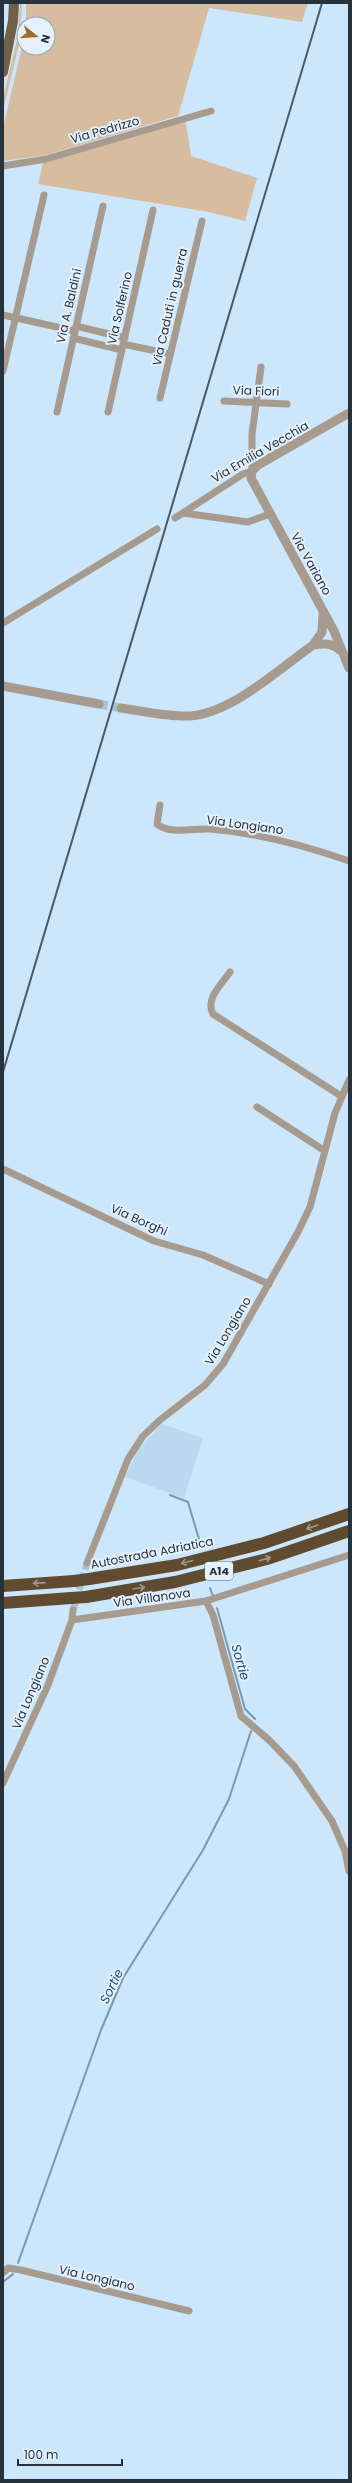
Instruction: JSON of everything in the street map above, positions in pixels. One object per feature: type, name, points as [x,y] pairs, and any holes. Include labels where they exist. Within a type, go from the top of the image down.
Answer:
[{"type":"highway","name":"Autostrada Adriatica","points":[[3,1586],[74,1581],[177,1565],[264,1544],[349,1514]]},
{"type":"highway","name":"A14","points":[[3,1603],[86,1596],[190,1578],[267,1559],[349,1531]]},
{"type":"main road","points":[[3,72],[12,28],[14,3]]},
{"type":"street","name":"Via Pedrizzo","points":[[3,166],[46,159],[211,111]]},
{"type":"street","points":[[3,371],[44,195]]},
{"type":"street","name":"Via A. Baldini","points":[[57,412],[103,206]]},
{"type":"street","name":"Via Solferino","points":[[108,412],[153,210]]},
{"type":"street","name":"Via Caduti in guerra","points":[[160,398],[202,221]]},
{"type":"street","points":[[3,315],[75,331],[123,344]]},
{"type":"street","points":[[75,331],[123,344],[170,354]]},
{"type":"street","points":[[252,471],[252,440],[262,366]]},
{"type":"street","name":"Via Fiori","points":[[224,401],[287,404]]},
{"type":"street","name":"Via Emilia Vecchia","points":[[175,518],[243,474],[252,471],[349,413]]},
{"type":"street","name":"Via Variano","points":[[252,471],[252,478],[334,631],[349,668]]},
{"type":"street","points":[[183,513],[248,522],[270,514]]},
{"type":"street","points":[[3,623],[157,529]]},
{"type":"street","points":[[121,708],[170,715],[204,713],[234,701],[313,645],[322,632],[324,622],[323,611]]},
{"type":"street","points":[[322,632],[334,631]]},
{"type":"street","points":[[326,643],[334,631]]},
{"type":"street","points":[[313,645],[326,643],[335,645],[342,652]]},
{"type":"street","points":[[3,686],[99,704]]},
{"type":"street","name":"Via Longiano","points":[[160,805],[157,824],[162,829],[203,829],[241,833],[293,843],[349,861]]},
{"type":"street","points":[[230,972],[210,1001],[209,1007],[213,1014],[341,1096]]},
{"type":"street","name":"Via Longiano","points":[[87,1563],[128,1459],[143,1436],[160,1420],[205,1385],[218,1369],[298,1232],[310,1207],[341,1096],[349,1080]]},
{"type":"street","points":[[257,1107],[325,1151]]},
{"type":"street","name":"Via Borghi","points":[[3,1169],[154,1241],[203,1255],[269,1284]]},
{"type":"street","name":"Via Villanova","points":[[72,1620],[206,1601],[349,1555]]},
{"type":"street","points":[[206,1601],[213,1615],[241,1716],[269,1740],[302,1777],[332,1821],[345,1851],[349,1871]]},
{"type":"street","name":"Via Longiano","points":[[3,1783],[48,1685],[72,1620],[73,1610]]},
{"type":"street","name":"Via Longiano","points":[[3,2273],[8,2268],[21,2270],[188,2311]]},
{"type":"shaded area","points":[[20,3],[22,3],[21,16],[19,16]]},
{"type":"shaded area","points":[[26,3],[308,3],[302,22],[209,8],[178,116],[46,155],[3,161],[3,128],[20,56],[56,56],[56,16],[26,16]]},
{"type":"shaded area","points":[[16,44],[16,56],[3,111],[3,98]]},
{"type":"shaded area","points":[[184,121],[186,123],[191,156],[257,178],[245,221],[209,212],[38,184],[43,163]]},
{"type":"shaded area","points":[[162,1424],[203,1438],[184,1498],[125,1477],[138,1450]]},
{"type":"waterway","name":"Sortie","points":[[170,1495],[188,1502],[201,1546]]},
{"type":"waterway","name":"Sortie","points":[[210,1588],[213,1596]]},
{"type":"waterway","name":"Sortie","points":[[217,1608],[245,1709],[255,1719]]},
{"type":"waterway","name":"Sortie","points":[[18,2263],[101,2030],[123,1978],[203,1850],[229,1799],[251,1731]]},
{"type":"waterway","name":"Sortie","points":[[3,2282],[13,2274]]},
{"type":"tunnel","points":[[99,704],[121,708]]},
{"type":"tunnel","points":[[73,1610],[87,1563]]},
{"type":"railway","points":[[3,1072],[322,3]]}]
